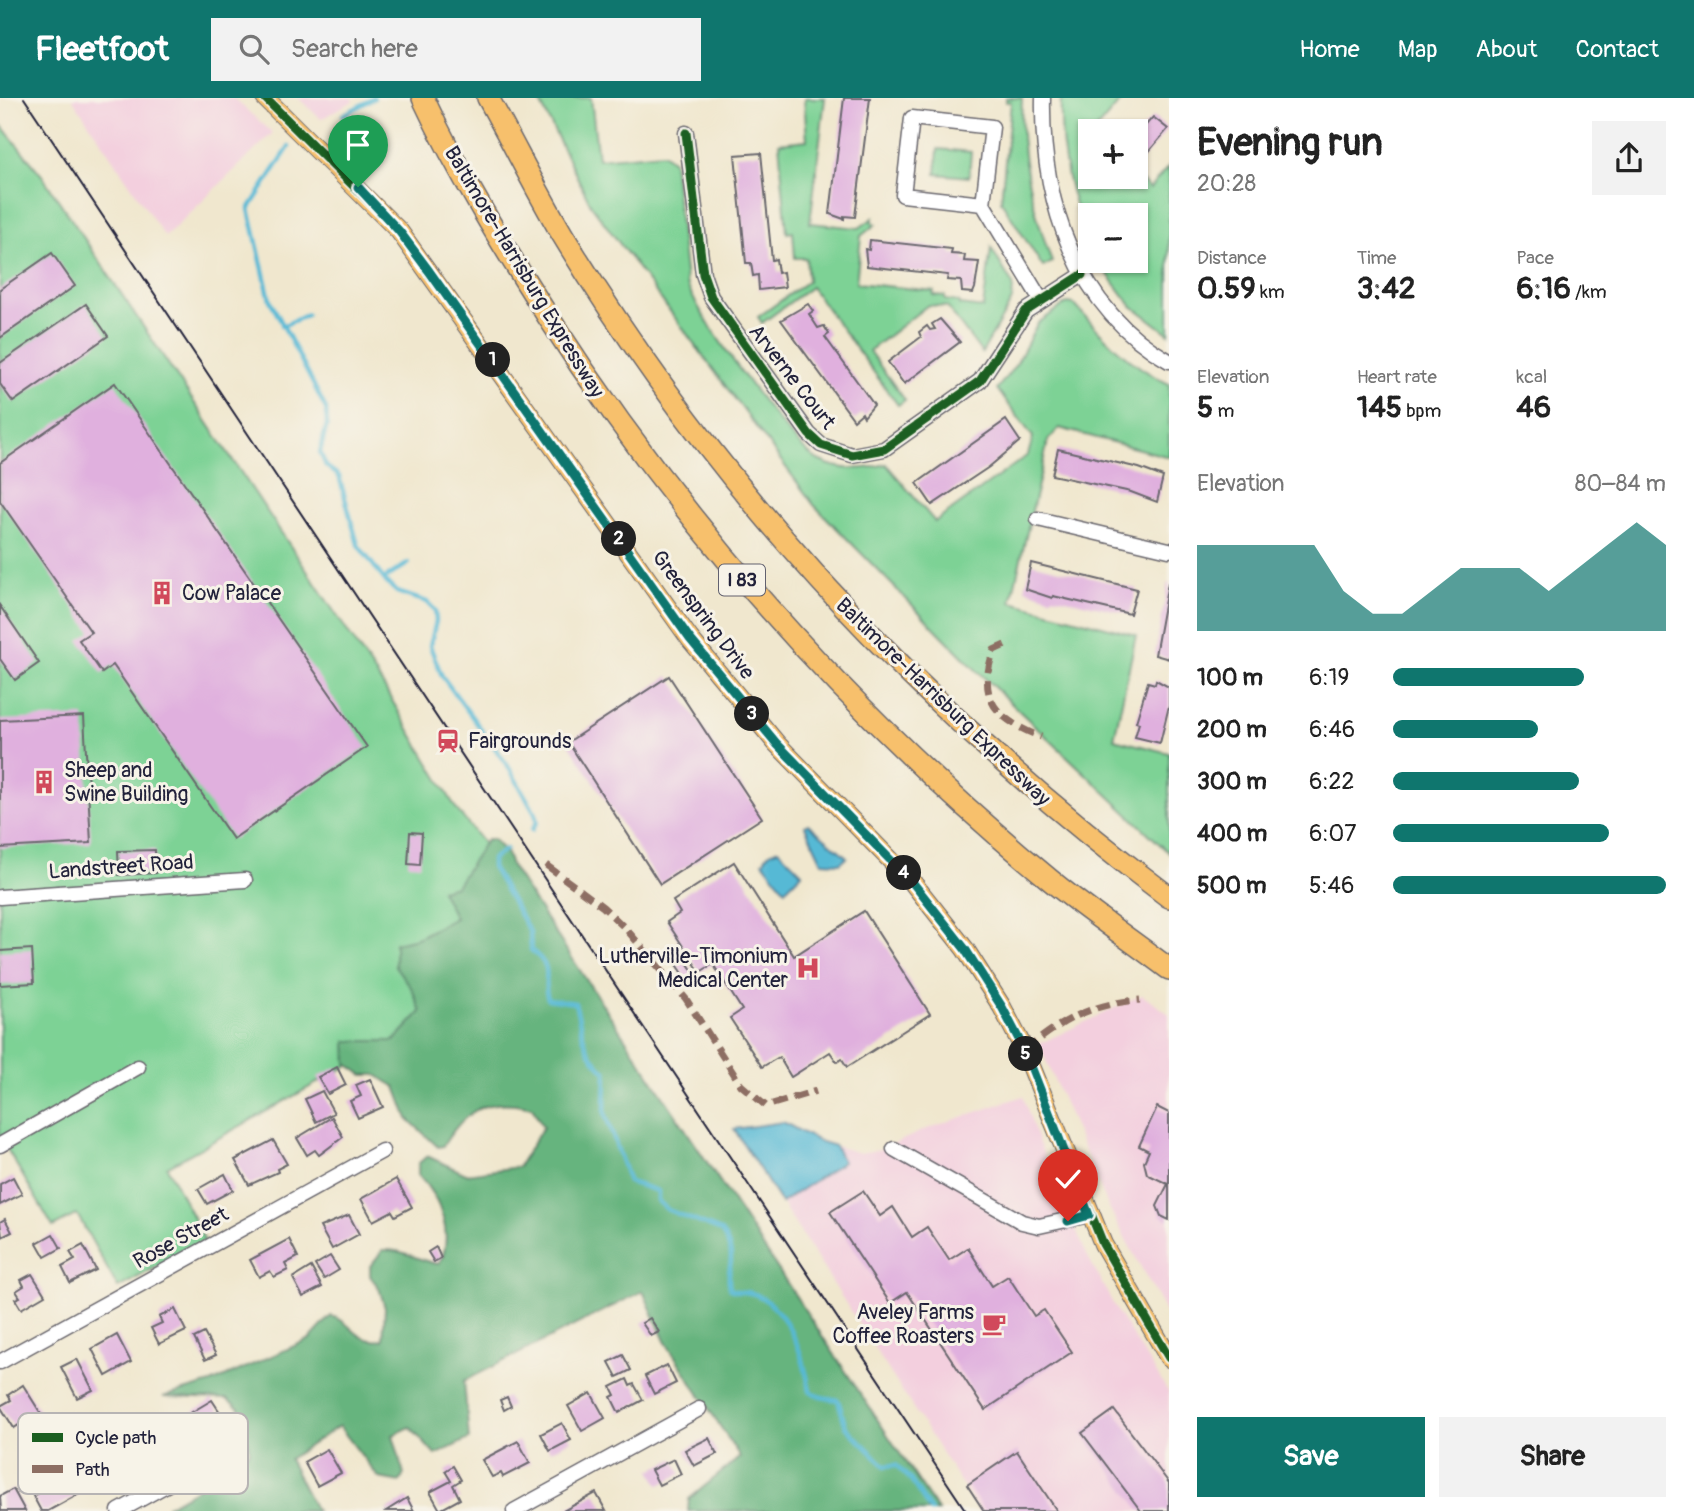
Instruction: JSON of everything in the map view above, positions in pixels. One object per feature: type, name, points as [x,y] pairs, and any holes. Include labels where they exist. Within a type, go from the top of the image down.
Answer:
[{"type":"highway","name":"Baltimore-Harrisburg Expressway","points":[[423,98],[514,263],[604,404],[731,567],[839,687],[941,786],[1046,877],[1169,969]]},
{"type":"highway","name":"Baltimore-Harrisburg Expressway","points":[[488,98],[562,233],[651,370],[780,537],[881,649],[980,743],[1084,834],[1169,897]]},
{"type":"main road","name":"Greenspring Drive","points":[[265,98],[399,231],[690,639],[777,744],[913,883],[965,949],[1002,1007],[1025,1051],[1089,1215],[1118,1273],[1169,1358]]},
{"type":"street","points":[[1043,98],[1044,149],[1051,190],[1061,227],[1082,275],[1116,320],[1135,338],[1169,360]]},
{"type":"street","points":[[983,204],[903,195],[912,118],[992,127],[983,204],[1041,300]]},
{"type":"street","name":"Arverne Court","points":[[686,133],[705,286],[809,434],[821,445],[852,455],[867,454],[904,436],[980,382],[991,369],[1018,320],[1041,300],[1082,275]]},
{"type":"street","points":[[1038,519],[1169,550]]},
{"type":"street","name":"Landstreet Road","points":[[0,897],[245,880]]},
{"type":"street","points":[[0,1145],[138,1068]]},
{"type":"street","points":[[894,1149],[1022,1222],[1039,1226],[1089,1215]]},
{"type":"street","name":"Rose Street","points":[[0,1362],[383,1151]]},
{"type":"street","points":[[514,1511],[699,1409]]},
{"type":"street","points":[[119,1511],[150,1494]]},
{"type":"shaded area","points":[[72,98],[233,98],[273,133],[165,237]]},
{"type":"shaded area","points":[[298,98],[352,98],[353,101],[321,119]]},
{"type":"shaded area","points":[[1142,995],[1169,1014],[1169,1319],[1109,1208],[1039,1044]]},
{"type":"shaded area","points":[[1023,1096],[1038,1141],[1086,1253],[1118,1313],[1169,1393],[1169,1511],[979,1511],[734,1129],[783,1122],[818,1141],[860,1153],[883,1149],[924,1130]]},
{"type":"green space","points":[[538,98],[591,98],[598,159],[663,153],[673,161],[686,282],[707,321],[745,377],[787,431],[818,460],[834,466],[852,468],[886,464],[935,522],[1028,455],[1033,437],[997,389],[1017,363],[1038,323],[1067,303],[1074,304],[1106,339],[1129,359],[1169,384],[1169,457],[1059,428],[1048,441],[1011,602],[1136,635],[1114,739],[1169,753],[1169,853],[974,668],[814,505],[591,205]]},
{"type":"green space","points":[[804,98],[825,98],[810,223],[859,228],[873,218],[872,223],[876,224],[861,236],[856,283],[934,291],[933,295],[945,296],[945,300],[959,302],[959,305],[983,308],[991,248],[1013,285],[1012,300],[982,353],[947,307],[928,305],[869,351],[905,400],[898,405],[811,287],[762,323],[758,317],[808,281],[806,258],[795,258],[793,232],[787,233],[779,143],[807,140]]},
{"type":"green space","points":[[1006,98],[1022,98],[1022,140],[1028,182],[1052,262],[1043,267],[1001,201],[1011,102],[1006,102]]},
{"type":"green space","points":[[1061,98],[1123,98],[1105,119],[1078,119],[1078,189],[1148,189],[1169,166],[1169,334],[1131,305],[1107,273],[1148,273],[1148,203],[1078,203],[1078,213],[1067,172]]},
{"type":"green space","points":[[0,124],[41,174],[378,677],[457,810],[526,897],[485,989],[167,1167],[205,1241],[118,1288],[77,1214],[53,1227],[0,1137]]},
{"type":"green space","points":[[938,149],[971,152],[969,177],[936,174]]},
{"type":"green space","points":[[487,839],[493,839],[507,854],[511,866],[938,1511],[688,1511],[689,1499],[740,1457],[665,1341],[643,1291],[464,1381],[469,1439],[435,1455],[410,1427],[393,1435],[404,1474],[400,1482],[379,1478],[339,1426],[289,1459],[316,1511],[170,1511],[167,1506],[188,1494],[248,1494],[248,1413],[240,1413],[239,1408],[227,1399],[163,1397],[211,1383],[310,1339],[331,1316],[344,1322],[366,1339],[383,1340],[385,1308],[379,1288],[370,1276],[370,1266],[383,1250],[398,1251],[439,1264],[444,1253],[446,1241],[443,1217],[433,1195],[418,1175],[418,1164],[427,1156],[466,1174],[518,1167],[543,1127],[532,1107],[503,1103],[491,1105],[470,1114],[443,1146],[438,1147],[408,1119],[396,1087],[376,1075],[363,1075],[347,1064],[346,1041],[394,1041],[421,1012],[412,989],[395,966],[395,943],[417,938],[455,918],[441,890],[456,886]]},
{"type":"water","points":[[808,824],[847,857],[840,863],[822,862],[805,826]]},
{"type":"water","points":[[778,849],[802,873],[785,890],[763,862],[768,854]]},
{"type":"water","points":[[783,1122],[818,1141],[835,1146],[843,1162],[781,1203],[734,1129]]},
{"type":"building","points":[[844,98],[870,98],[855,217],[844,216],[844,219],[830,214]]},
{"type":"building","points":[[1153,117],[1168,129],[1148,153],[1148,123]]},
{"type":"building","points":[[761,153],[772,260],[776,259],[778,273],[783,272],[785,287],[759,290],[758,275],[753,276],[751,263],[746,263],[735,155]]},
{"type":"building","points":[[870,240],[952,249],[951,254],[965,255],[964,261],[979,262],[973,293],[962,292],[961,281],[947,280],[948,275],[867,266],[865,249],[869,250]]},
{"type":"building","points":[[52,253],[75,286],[0,338],[0,289]]},
{"type":"building","points":[[86,304],[108,336],[13,402],[0,384],[0,363]]},
{"type":"building","points":[[808,304],[813,311],[809,314],[818,328],[824,326],[829,334],[825,337],[874,405],[864,417],[862,413],[854,420],[781,320]]},
{"type":"building","points":[[940,319],[960,342],[904,384],[888,362],[921,337],[919,332],[927,326],[930,330],[935,329],[932,324]]},
{"type":"building","name":"Cow Palace","points":[[115,383],[367,747],[233,839],[113,665],[102,673],[79,640],[91,632],[0,501],[0,463]]},
{"type":"building","points":[[1006,420],[1020,441],[989,467],[932,505],[917,483]]},
{"type":"building","points":[[1058,449],[1139,468],[1163,477],[1157,502],[1131,492],[1052,475]]},
{"type":"building","points":[[1031,563],[1137,589],[1130,614],[1053,596],[1052,598],[1025,589]]},
{"type":"building","points":[[1169,583],[1169,659],[1155,655]]},
{"type":"building","points":[[0,606],[39,663],[15,680],[0,659]]},
{"type":"building","points":[[669,676],[762,818],[660,884],[568,742]]},
{"type":"building","points":[[1156,680],[1169,687],[1169,706],[1160,743],[1135,737],[1139,723],[1136,722],[1148,682],[1155,684]]},
{"type":"building","name":"Sheep and Swine Building","points":[[84,716],[91,843],[0,848],[0,720]]},
{"type":"building","points":[[410,832],[422,833],[420,865],[408,864]]},
{"type":"building","points":[[155,850],[156,873],[119,875],[118,851]]},
{"type":"building","name":"Lutherville-Timonium Medical Center","points":[[734,862],[794,956],[864,911],[930,1014],[847,1067],[842,1059],[837,1062],[830,1052],[791,1077],[779,1057],[762,1067],[730,1018],[742,1010],[713,964],[700,972],[667,922],[680,913],[673,901]]},
{"type":"building","points":[[32,949],[34,983],[0,985],[0,951]]},
{"type":"building","points":[[682,955],[696,976],[688,981],[674,960]]},
{"type":"building","points":[[337,1067],[346,1085],[328,1094],[318,1077]]},
{"type":"building","points":[[370,1079],[383,1107],[358,1118],[350,1101],[361,1096],[356,1085]]},
{"type":"building","points":[[322,1091],[334,1113],[316,1122],[305,1099]]},
{"type":"building","points":[[1157,1107],[1169,1113],[1169,1220],[1161,1216],[1157,1206],[1168,1184],[1147,1174],[1144,1162],[1149,1151],[1139,1146]]},
{"type":"building","points":[[332,1117],[343,1137],[319,1155],[315,1150],[307,1155],[297,1138]]},
{"type":"building","points":[[273,1140],[287,1164],[277,1169],[278,1172],[249,1185],[235,1160]]},
{"type":"building","points":[[225,1174],[233,1190],[207,1204],[198,1189]]},
{"type":"building","points":[[13,1177],[22,1194],[0,1205],[0,1184]]},
{"type":"building","points":[[396,1179],[412,1207],[395,1216],[392,1211],[373,1221],[361,1199]]},
{"type":"building","points":[[863,1191],[880,1216],[893,1207],[912,1237],[927,1227],[949,1260],[968,1248],[992,1286],[1008,1276],[1034,1316],[1044,1310],[1072,1352],[985,1410],[907,1292],[890,1303],[830,1212]]},
{"type":"building","points":[[349,1215],[359,1234],[332,1249],[320,1227]]},
{"type":"building","points":[[5,1219],[12,1232],[2,1237],[0,1222]]},
{"type":"building","points":[[53,1234],[61,1248],[45,1257],[37,1243]]},
{"type":"building","points":[[289,1239],[298,1257],[285,1264],[288,1270],[274,1277],[270,1271],[259,1277],[250,1260]]},
{"type":"building","points":[[83,1245],[96,1270],[70,1283],[62,1267],[75,1260],[70,1252]]},
{"type":"building","points":[[436,1247],[441,1258],[434,1262],[428,1252]]},
{"type":"building","points":[[330,1256],[339,1270],[324,1279],[315,1265]]},
{"type":"building","points":[[311,1267],[322,1287],[303,1297],[293,1278]]},
{"type":"building","points":[[32,1274],[45,1295],[21,1309],[15,1299],[20,1297],[16,1291],[24,1286],[21,1280]]},
{"type":"building","points":[[175,1309],[186,1331],[159,1344],[151,1328],[162,1323],[159,1317]]},
{"type":"building","points":[[650,1318],[659,1332],[651,1336],[642,1323]]},
{"type":"building","points":[[204,1333],[216,1355],[205,1360],[194,1338]]},
{"type":"building","points":[[117,1335],[131,1362],[106,1376],[92,1349]]},
{"type":"building","points":[[623,1355],[631,1370],[617,1377],[609,1362]]},
{"type":"building","points":[[77,1359],[93,1390],[77,1398],[61,1367]]},
{"type":"building","points":[[667,1365],[676,1383],[654,1394],[645,1376]]},
{"type":"building","points":[[627,1379],[630,1386],[634,1384],[643,1400],[619,1413],[611,1397],[615,1395],[611,1387]]},
{"type":"building","points":[[23,1385],[40,1413],[18,1413],[18,1425],[14,1428],[0,1406],[11,1400],[8,1395]]},
{"type":"building","points":[[591,1393],[605,1418],[582,1431],[568,1406]]},
{"type":"building","points":[[507,1397],[511,1406],[504,1410],[500,1400]]},
{"type":"building","points":[[212,1400],[220,1413],[190,1413]]},
{"type":"building","points":[[1114,1410],[1169,1483],[1169,1511],[1141,1511],[1082,1433]]},
{"type":"building","points":[[562,1423],[571,1440],[550,1451],[541,1434]]},
{"type":"building","points":[[709,1438],[717,1454],[694,1466],[685,1450]]},
{"type":"building","points":[[518,1441],[530,1463],[503,1477],[501,1473],[492,1477],[482,1460]]},
{"type":"building","points":[[327,1449],[341,1473],[317,1486],[304,1462]]},
{"type":"building","points":[[1017,1451],[1057,1511],[984,1511],[967,1485]]},
{"type":"building","points":[[674,1459],[681,1474],[659,1485],[651,1470]]},
{"type":"building","points":[[453,1466],[461,1480],[453,1485],[460,1499],[440,1510],[430,1492],[451,1481],[445,1471]]},
{"type":"building","points":[[13,1489],[25,1511],[1,1511],[0,1496]]},
{"type":"building","points":[[596,1493],[606,1511],[563,1511]]},
{"type":"building","points":[[79,1494],[48,1511],[41,1511],[33,1496]]},
{"type":"building","points":[[407,1498],[414,1511],[386,1511]]},
{"type":"waterway","points":[[343,115],[374,98]]},
{"type":"waterway","points":[[289,147],[249,209],[270,300],[326,409],[327,424],[320,452],[326,466],[339,476],[358,545],[397,592],[427,602],[435,610],[436,621],[430,646],[442,676],[508,766],[535,813],[537,822],[532,830]]},
{"type":"waterway","points":[[282,326],[307,315]]},
{"type":"waterway","points":[[384,579],[409,563]]},
{"type":"waterway","points":[[506,849],[492,859],[492,867],[530,932],[531,950],[544,963],[548,999],[575,1003],[587,1048],[606,1072],[605,1113],[629,1182],[658,1191],[658,1201],[668,1210],[721,1231],[730,1250],[730,1289],[751,1293],[769,1302],[794,1337],[810,1391],[821,1397],[838,1400],[846,1427],[885,1466],[896,1465],[910,1479],[931,1511]]},
{"type":"tram line","points":[[24,98],[966,1511]]},
{"type":"marked path","points":[[1005,645],[994,650],[987,682],[989,694],[994,705],[1012,723],[1041,737]]},
{"type":"marked path","points":[[546,865],[603,907],[627,930],[686,999],[741,1085],[766,1106],[816,1091]]},
{"type":"marked path","points":[[1025,1051],[1051,1030],[1078,1015],[1108,1005],[1140,1000]]},
{"type":"cycle path","points":[[265,98],[399,231],[690,639],[777,744],[913,883],[965,949],[1002,1007],[1025,1051],[1103,1244],[1169,1358]]},
{"type":"cycle path","points":[[686,133],[703,274],[711,297],[809,434],[821,445],[852,455],[884,449],[980,381],[1026,311],[1082,275]]},
{"type":"place","name":"Cow Palace","points":[[162,593]]},
{"type":"place","name":"Fairgrounds","points":[[448,741]]},
{"type":"place","name":"Sheep and Swine Building","points":[[44,782]]},
{"type":"place","name":"Lutherville-Timonium Medical Center","points":[[808,968]]},
{"type":"place","name":"Aveley Farms Coffee Roasters","points":[[994,1324]]},
{"type":"route","points":[[358,187],[383,212],[429,271],[690,639],[777,744],[913,883],[965,949],[1002,1007],[1025,1051],[1089,1215],[1068,1221]]}]
